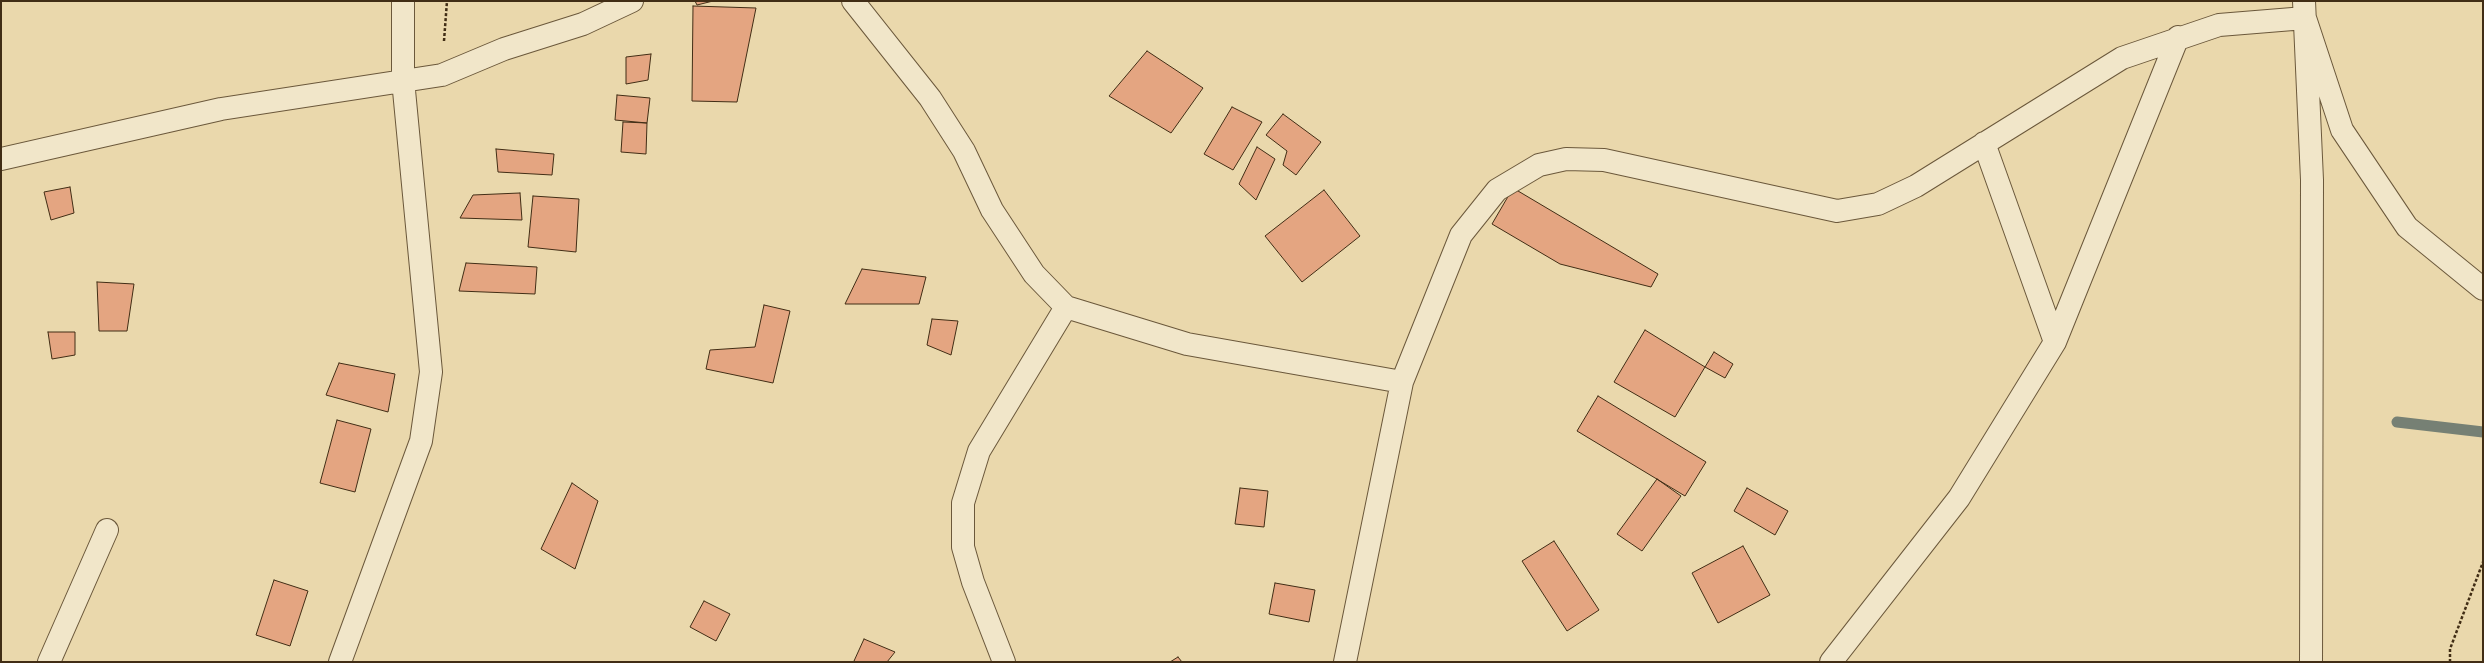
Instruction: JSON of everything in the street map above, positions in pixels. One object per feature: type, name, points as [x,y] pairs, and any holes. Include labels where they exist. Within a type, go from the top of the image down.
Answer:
[{"type":"street","points":[[340,662],[420,441],[431,372],[404,80],[403,1]]},
{"type":"street","points":[[1,159],[221,109],[442,75],[504,49],[583,24],[632,1]]},
{"type":"street","points":[[853,1],[930,98],[964,151],[992,210],[1034,274],[1066,307],[1187,344],[1402,382]]},
{"type":"street","points":[[1345,662],[1402,382],[1461,235],[1497,190],[1539,165],[1566,159],[1604,160],[1837,211],[1878,204],[1916,186],[1984,142],[2122,58],[2178,37],[2219,25],[2305,9]]},
{"type":"street","points":[[2305,9],[2342,130],[2406,227],[2483,289]]},
{"type":"street","points":[[2305,9],[2312,180],[2311,662]]},
{"type":"street","points":[[1831,662],[1959,498],[2055,342],[2178,37]]},
{"type":"street","points":[[1984,142],[2055,342]]},
{"type":"street","points":[[1004,662],[973,582],[963,547],[962,503],[979,451],[1066,307]]},
{"type":"street","points":[[49,662],[107,530]]},
{"type":"path","points":[[442,75],[447,1]]},
{"type":"path","points":[[2450,662],[2450,648],[2483,562]]},
{"type":"building","points":[[695,1],[713,1],[697,5]]},
{"type":"building","points":[[693,6],[756,8],[737,102],[692,101]]},
{"type":"building","points":[[1147,51],[1203,88],[1171,133],[1109,96]]},
{"type":"building","points":[[651,54],[648,80],[626,84],[626,57]]},
{"type":"building","points":[[617,95],[650,98],[647,123],[615,120]]},
{"type":"building","points":[[1232,107],[1262,122],[1233,170],[1204,154]]},
{"type":"building","points":[[1283,114],[1321,142],[1296,175],[1283,165],[1287,151],[1266,135]]},
{"type":"building","points":[[623,122],[647,123],[646,154],[621,152]]},
{"type":"building","points":[[1257,147],[1275,159],[1256,200],[1239,184]]},
{"type":"building","points":[[496,149],[554,154],[552,175],[498,172]]},
{"type":"building","points":[[70,187],[74,213],[51,220],[44,192]]},
{"type":"building","points":[[1513,188],[1658,274],[1651,287],[1560,264],[1492,224]]},
{"type":"building","points":[[1324,190],[1360,236],[1302,282],[1265,236]]},
{"type":"building","points":[[520,193],[522,220],[460,218],[473,195]]},
{"type":"building","points":[[533,196],[579,199],[576,252],[528,247]]},
{"type":"building","points":[[466,263],[537,267],[535,294],[459,291]]},
{"type":"building","points":[[862,269],[926,277],[919,304],[845,304]]},
{"type":"building","points":[[97,282],[134,284],[127,331],[99,331]]},
{"type":"building","points":[[764,305],[790,311],[773,383],[706,369],[710,350],[755,347]]},
{"type":"building","points":[[932,319],[958,321],[951,355],[927,345]]},
{"type":"building","points":[[1645,330],[1705,367],[1675,417],[1614,382]]},
{"type":"building","points":[[48,332],[75,332],[75,355],[52,359]]},
{"type":"building","points":[[1714,352],[1733,364],[1725,378],[1705,367]]},
{"type":"building","points":[[339,363],[395,374],[388,412],[326,395]]},
{"type":"building","points":[[1598,396],[1706,462],[1685,496],[1577,431]]},
{"type":"building","points":[[337,420],[371,429],[355,492],[320,483]]},
{"type":"building","points":[[1657,479],[1681,496],[1642,551],[1617,534]]},
{"type":"building","points":[[572,483],[598,501],[575,569],[541,549]]},
{"type":"building","points":[[1240,488],[1268,491],[1264,527],[1235,524]]},
{"type":"building","points":[[1747,488],[1788,511],[1775,535],[1734,511]]},
{"type":"building","points":[[1554,541],[1599,610],[1567,631],[1522,561]]},
{"type":"building","points":[[1743,546],[1770,595],[1718,623],[1692,573]]},
{"type":"building","points":[[274,580],[308,591],[290,646],[256,635]]},
{"type":"building","points":[[1275,583],[1315,590],[1309,622],[1269,614]]},
{"type":"building","points":[[704,601],[730,614],[716,641],[690,627]]},
{"type":"building","points":[[864,639],[895,652],[887,662],[856,662],[854,661]]},
{"type":"building","points":[[1178,657],[1182,662],[1170,662]]},
{"type":"waterway","points":[[2397,422],[2483,432]]}]
